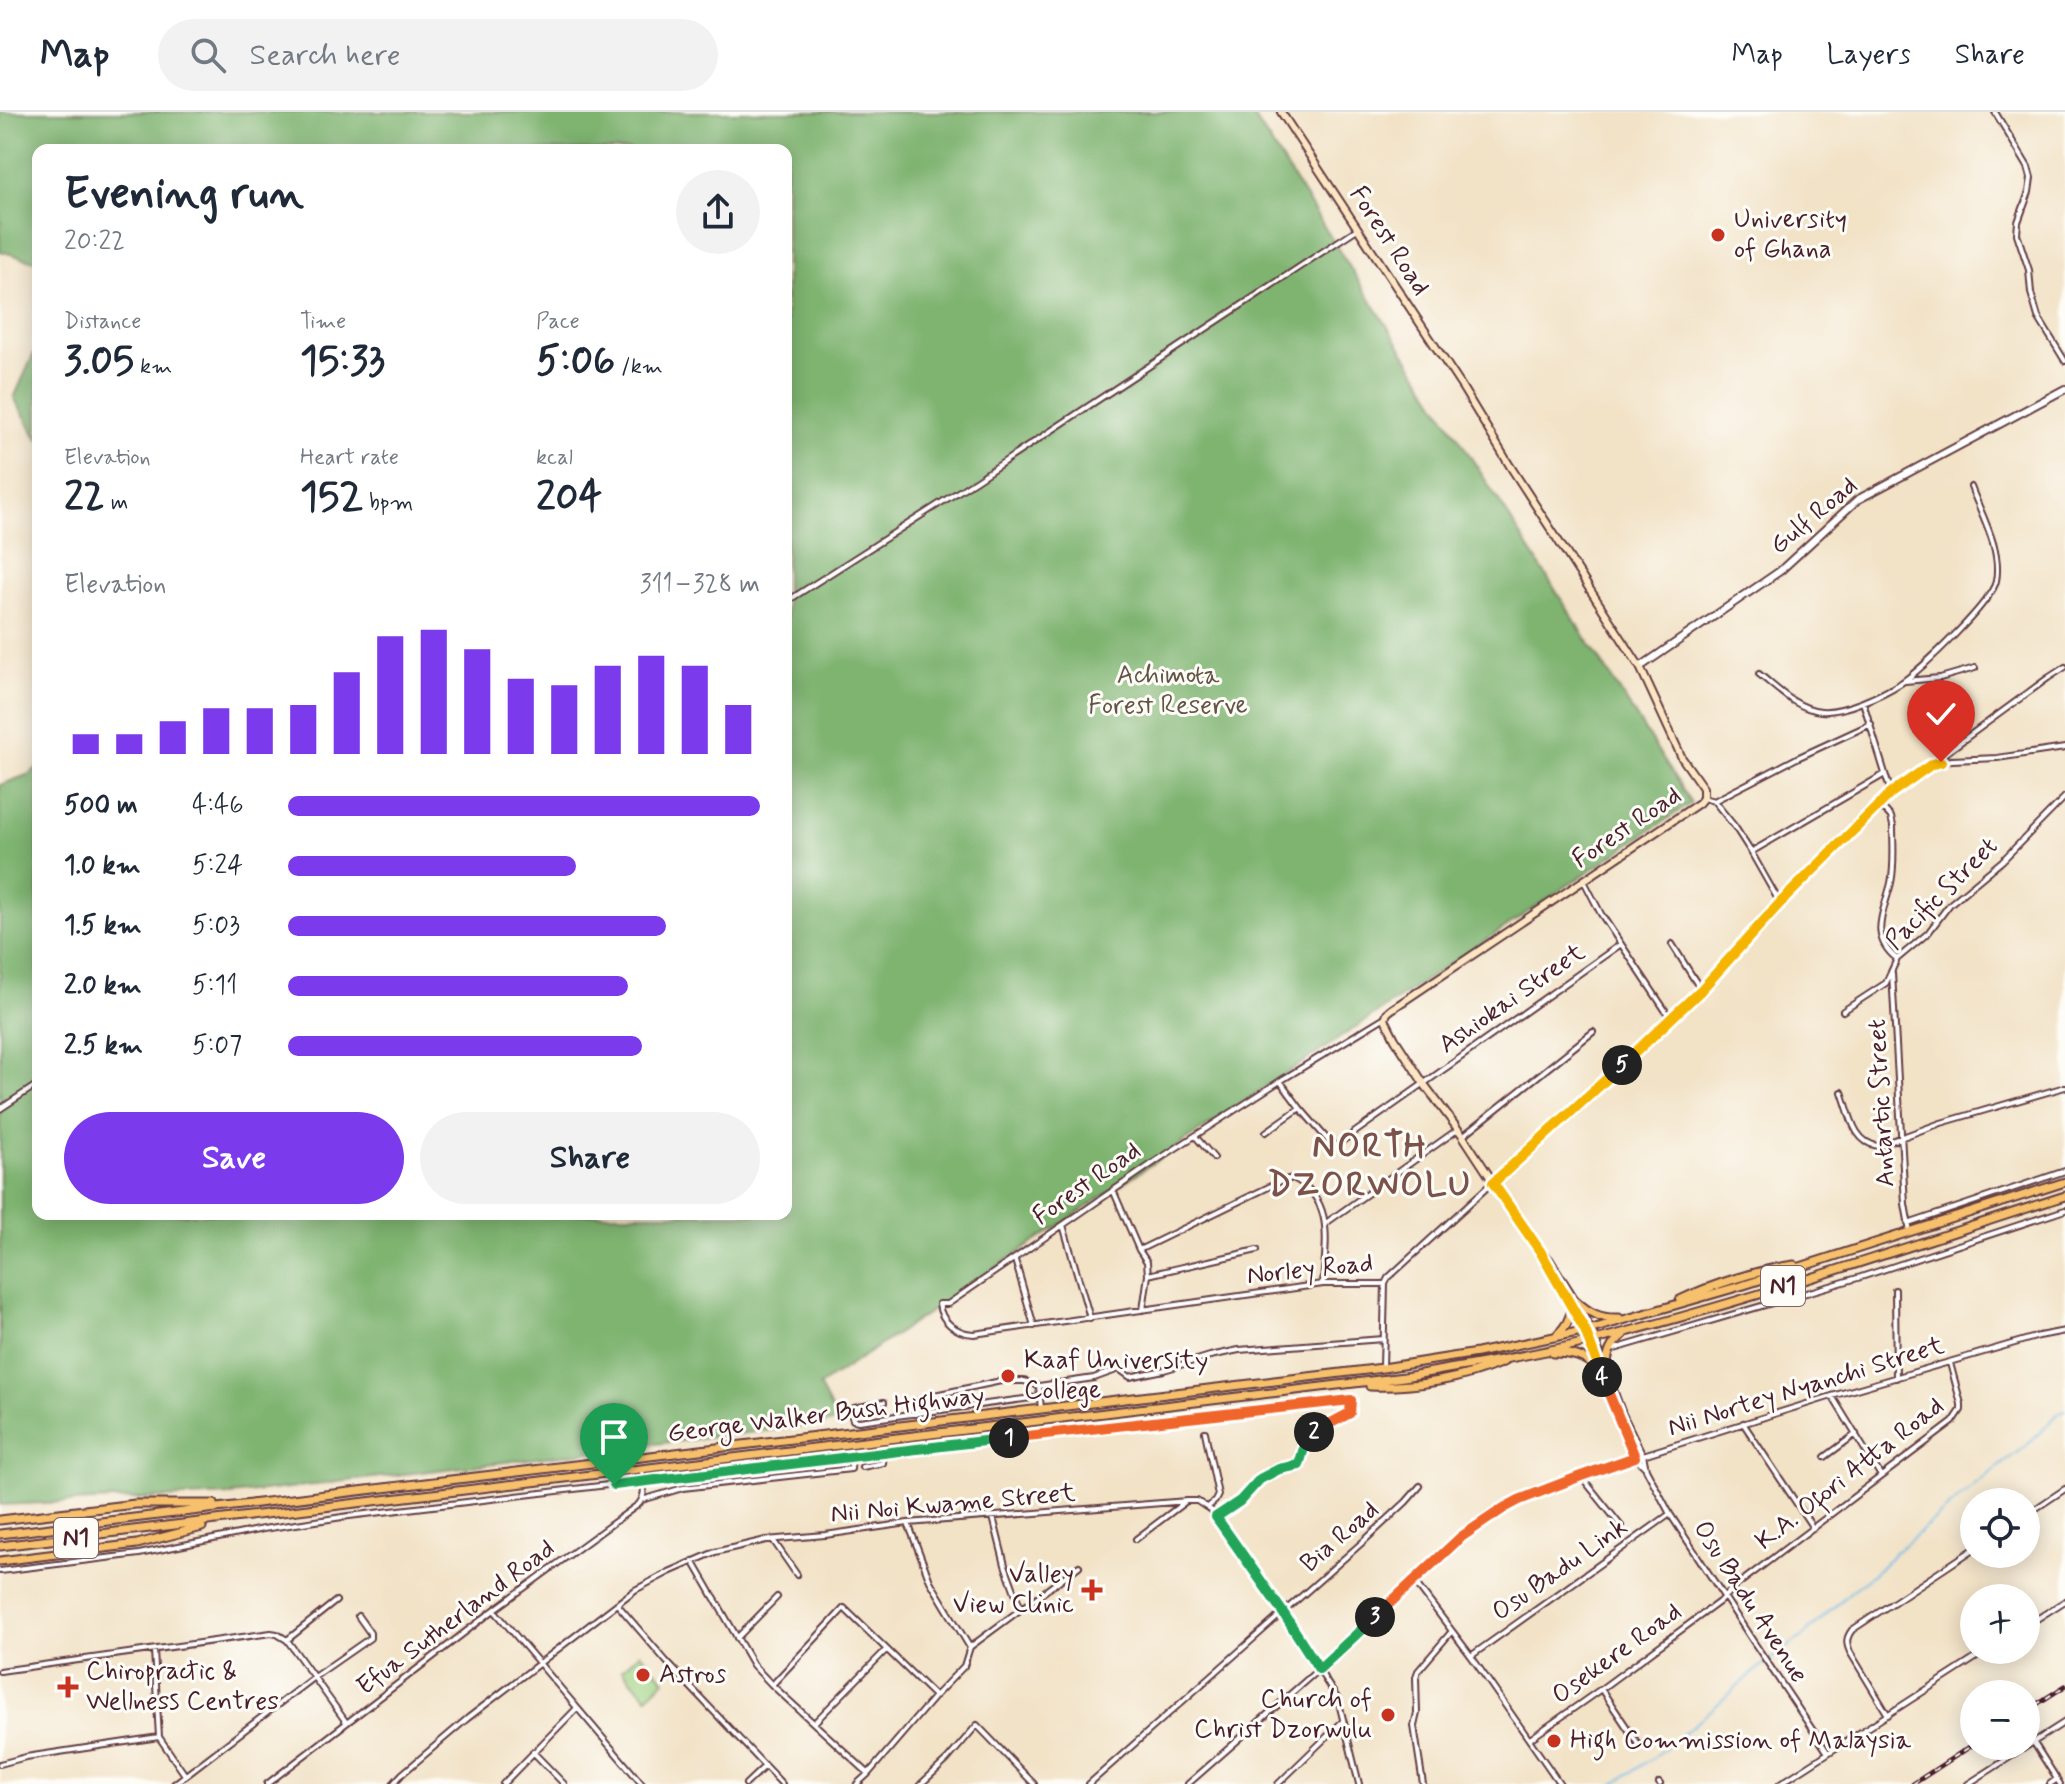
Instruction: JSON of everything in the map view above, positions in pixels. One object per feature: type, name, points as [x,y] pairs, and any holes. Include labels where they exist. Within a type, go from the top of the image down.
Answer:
[{"type":"highway","name":"N1","points":[[1909,1228],[2065,1182]]},
{"type":"highway","name":"N1","points":[[1539,1353],[1627,1331],[1842,1268],[2065,1196]]},
{"type":"highway","name":"George Walker Bush Highway","points":[[0,1534],[1041,1410],[1383,1368],[1477,1353],[1588,1330],[1663,1309],[1704,1289],[1779,1268],[1813,1263],[1909,1228]]},
{"type":"highway","points":[[1556,1336],[1564,1329],[1574,1304],[1599,1317],[1633,1317]]},
{"type":"highway","points":[[1539,1353],[1581,1355],[1602,1369],[1613,1342],[1627,1331]]},
{"type":"highway","name":"George Walker Bush Highway","points":[[0,1546],[1352,1385],[1388,1386],[1441,1379],[1539,1353]]},
{"type":"highway","points":[[0,1520],[135,1504],[240,1504]]},
{"type":"highway","points":[[0,1561],[137,1544],[223,1521]]},
{"type":"main road","name":"Forest Road","points":[[1281,112],[1462,387],[1640,667],[1682,758],[1703,788],[1703,798],[1699,803],[1392,1009],[1386,1016]]},
{"type":"main road","points":[[1386,1016],[1389,1030],[1424,1084],[1540,1251],[1549,1259],[1593,1340]]},
{"type":"street","points":[[1995,112],[2028,167],[2031,178],[2029,192],[2017,234],[2029,270],[2038,317],[2065,361]]},
{"type":"street","points":[[792,598],[1357,229]]},
{"type":"street","name":"Gulf Road","points":[[1640,667],[1780,571],[1857,500],[2065,389]]},
{"type":"street","points":[[1759,674],[1793,701],[1821,711],[1838,710],[1863,702],[1903,681],[1954,634],[1995,586],[1998,569],[1991,539],[1971,487]]},
{"type":"street","name":"Norley Road","points":[[939,1304],[945,1320],[967,1334],[1323,1284],[1385,1284],[1701,990],[1780,903],[1891,793],[2065,667]]},
{"type":"street","points":[[1903,681],[1940,678],[1975,668]]},
{"type":"street","points":[[1863,702],[1891,793]]},
{"type":"street","points":[[1714,801],[1871,724]]},
{"type":"street","points":[[1932,764],[2065,748]]},
{"type":"street","points":[[1751,852],[1885,774]]},
{"type":"street","name":"Pacific Street","points":[[1843,1011],[1886,983],[1897,959],[1928,933],[1956,899],[1979,882],[2065,797]]},
{"type":"street","points":[[1703,798],[1714,801],[1751,852],[1780,903]]},
{"type":"street","points":[[1880,805],[1891,817],[1893,826],[1891,881],[1881,913],[1881,934],[1885,949],[1897,959]]},
{"type":"street","points":[[1584,881],[1601,914],[1671,1019]]},
{"type":"street","name":"Ashiokai Street","points":[[1300,1108],[1334,1147],[1621,944]]},
{"type":"street","points":[[1672,944],[1701,990]]},
{"type":"street","name":"Antartic Street","points":[[1892,971],[1909,1228]]},
{"type":"street","name":"Forest Road","points":[[939,1304],[948,1304],[1195,1136],[1386,1016]]},
{"type":"street","points":[[1326,1223],[1460,1132],[1593,1032]]},
{"type":"street","points":[[1266,1132],[1300,1108],[1280,1081]]},
{"type":"street","points":[[1842,1092],[1857,1135],[1862,1141],[1878,1146],[1901,1136],[2065,1087]]},
{"type":"street","points":[[0,1109],[32,1088]]},
{"type":"street","points":[[1195,1136],[1214,1158]]},
{"type":"street","points":[[1909,1228],[2065,1171]]},
{"type":"street","points":[[1139,1250],[1293,1178],[1304,1184],[1324,1211],[1323,1284]]},
{"type":"street","points":[[1113,1190],[1147,1262],[1143,1310]]},
{"type":"street","points":[[1609,1351],[1861,1277],[2065,1210]]},
{"type":"street","points":[[1063,1225],[1090,1318]]},
{"type":"street","points":[[1148,1275],[1257,1250]]},
{"type":"street","points":[[1015,1260],[1034,1326]]},
{"type":"street","points":[[1383,1368],[1385,1284]]},
{"type":"street","points":[[1895,1290],[1896,1378]]},
{"type":"street","name":"Nii Nortey Nyanchi Street","points":[[1188,1784],[1319,1669],[1461,1537],[1519,1500],[1635,1457],[1743,1423],[2065,1331]]},
{"type":"street","points":[[916,1414],[918,1401],[925,1397],[1001,1381],[1024,1381],[1039,1386],[1094,1378],[1114,1369],[1130,1377],[1239,1350],[1383,1339]]},
{"type":"street","name":"Osu Badu Avenue","points":[[1593,1340],[1635,1457],[1646,1469],[1670,1514],[1828,1753]]},
{"type":"street","name":"K.A. Ofori Atta Road","points":[[1724,1597],[1953,1422],[1961,1410],[1950,1363]]},
{"type":"street","name":"Osu Badu Avenue","points":[[1602,1369],[1643,1455],[1646,1469]]},
{"type":"street","points":[[1039,1386],[1041,1410]]},
{"type":"street","points":[[1832,1396],[1882,1476]]},
{"type":"street","points":[[884,1402],[854,1408],[852,1417],[859,1421],[1039,1397]]},
{"type":"street","points":[[0,1571],[139,1554],[302,1522],[1351,1400],[1350,1413],[1312,1433],[1306,1441],[1299,1465],[1279,1469],[1260,1479],[1240,1501],[1216,1517]]},
{"type":"street","points":[[1743,1423],[1813,1528]]},
{"type":"street","points":[[1205,1432],[1218,1495],[1208,1507],[1282,1611],[1338,1699],[1359,1784]]},
{"type":"street","points":[[1825,1457],[1856,1434]]},
{"type":"street","points":[[862,1467],[883,1463],[884,1452]]},
{"type":"street","points":[[642,1469],[642,1500],[683,1488],[851,1469],[852,1456]]},
{"type":"street","points":[[800,1462],[802,1475]]},
{"type":"street","points":[[1581,1476],[1621,1526]]},
{"type":"street","name":"Bia Road","points":[[1089,1784],[1381,1526],[1420,1486]]},
{"type":"street","points":[[2040,1506],[2065,1489]]},
{"type":"street","name":"Efua Sutherland Road","points":[[271,1783],[346,1722],[642,1500]]},
{"type":"street","points":[[1136,1539],[1187,1501]]},
{"type":"street","name":"Nii Noi Kwame Street","points":[[393,1784],[468,1718],[617,1604],[650,1581],[715,1552],[773,1540],[908,1523],[1187,1501],[1197,1501],[1208,1507]]},
{"type":"street","name":"Osu Badu Link","points":[[1471,1656],[1670,1514]]},
{"type":"street","points":[[993,1517],[1005,1565],[1021,1609]]},
{"type":"street","points":[[908,1523],[930,1581],[970,1647]]},
{"type":"street","points":[[773,1540],[797,1575]]},
{"type":"street","points":[[1888,1715],[1850,1652],[1848,1636],[1852,1630],[1960,1558]]},
{"type":"street","points":[[693,1561],[753,1665],[868,1774]]},
{"type":"street","points":[[857,1784],[964,1666],[970,1647],[1079,1566]]},
{"type":"street","points":[[1414,1581],[1530,1739],[1556,1783]]},
{"type":"street","points":[[737,1638],[777,1597]]},
{"type":"street","name":"Osekere Road","points":[[1530,1739],[1724,1597]]},
{"type":"street","points":[[287,1640],[336,1601]]},
{"type":"street","points":[[2040,1617],[2065,1601]]},
{"type":"street","points":[[617,1604],[782,1784]]},
{"type":"street","points":[[772,1685],[844,1608],[935,1696]]},
{"type":"street","points":[[494,1610],[642,1784]]},
{"type":"street","points":[[174,1784],[370,1638],[358,1616]]},
{"type":"street","points":[[1423,1784],[1414,1726],[1417,1713],[1416,1677],[1452,1631]]},
{"type":"street","points":[[0,1671],[271,1633],[287,1640],[346,1722]]},
{"type":"street","points":[[154,1650],[159,1737],[186,1776]]},
{"type":"street","points":[[814,1723],[886,1650]]},
{"type":"street","points":[[1780,1784],[1966,1664]]},
{"type":"street","points":[[1601,1689],[1638,1744]]},
{"type":"street","points":[[503,1784],[576,1709]]},
{"type":"street","points":[[1278,1784],[1344,1721]]},
{"type":"street","points":[[2040,1739],[2065,1722]]},
{"type":"street","points":[[921,1784],[977,1725],[1034,1784]]},
{"type":"street","points":[[0,1764],[26,1757],[159,1737]]},
{"type":"street","points":[[533,1752],[564,1784]]},
{"type":"street","points":[[2040,1752],[2059,1781],[2050,1784]]},
{"type":"street","points":[[1968,1784],[2007,1760]]},
{"type":"street","points":[[746,1784],[765,1766]]},
{"type":"green space","name":"Achimota Forest Reserve","points":[[0,112],[1251,112],[1691,803],[819,1386],[838,1422],[230,1495],[0,1505],[0,785],[32,772],[32,1220],[792,1220],[792,144],[32,144],[32,260],[0,251]]},
{"type":"green space","points":[[32,358],[32,429],[14,398]]},
{"type":"green space","name":"Astros","points":[[640,1653],[665,1680],[647,1697],[622,1669]]},
{"type":"waterway","points":[[1614,1784],[1654,1757],[1754,1672],[1804,1635],[1896,1551],[2032,1441],[2065,1410]]},
{"type":"railway","points":[[2040,1702],[2065,1686]]},
{"type":"railway","points":[[1913,1784],[1960,1753]]},
{"type":"place","name":"University of Ghana","points":[[1718,235]]},
{"type":"place","name":"Kaaf University College","points":[[1008,1376]]},
{"type":"place","name":"Valley View Clinic","points":[[1092,1590]]},
{"type":"place","name":"Astros","points":[[643,1675]]},
{"type":"place","name":"Chiropractic & Wellness Centres","points":[[68,1687]]},
{"type":"place","name":"Church of Christ Dzorwulu","points":[[1388,1715]]},
{"type":"place","name":"High Commission of Malaysia","points":[[1554,1741]]},
{"type":"district","name":"NORTH DZORWOLU","points":[[1370,1166]]},
{"type":"route","points":[[614,1485],[1351,1400],[1350,1413],[1312,1433],[1306,1441],[1299,1465],[1279,1469],[1260,1479],[1240,1501],[1216,1517],[1319,1669],[1461,1537],[1494,1514],[1519,1500],[1635,1457],[1585,1330],[1540,1251],[1493,1183],[1701,990],[1780,903],[1891,793],[1932,764],[1941,762]]}]
